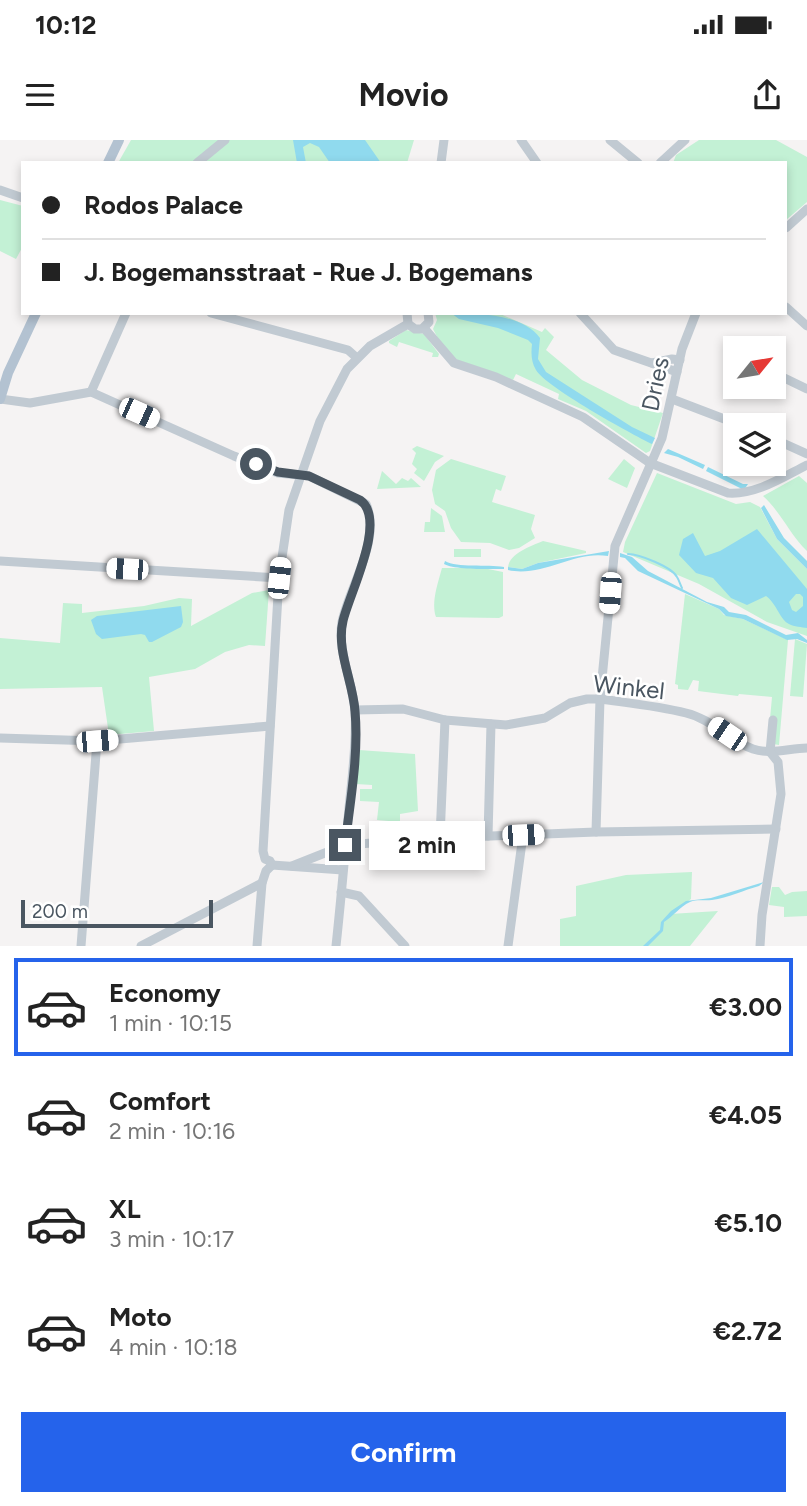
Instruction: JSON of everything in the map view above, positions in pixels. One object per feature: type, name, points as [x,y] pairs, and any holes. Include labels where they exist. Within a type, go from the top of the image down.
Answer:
[{"type":"main road","points":[[109,161],[119,140]]},
{"type":"main road","points":[[0,399],[4,372],[35,315]]},
{"type":"street","points":[[199,161],[225,140]]},
{"type":"street","points":[[441,161],[444,140]]},
{"type":"street","points":[[521,140],[536,161]]},
{"type":"street","points":[[610,140],[636,161]]},
{"type":"street","points":[[662,161],[685,140]]},
{"type":"street","points":[[0,190],[21,197]]},
{"type":"street","points":[[787,227],[807,209]]},
{"type":"street","points":[[787,308],[807,326]]},
{"type":"street","points":[[91,392],[125,315]]},
{"type":"street","points":[[218,315],[348,351],[357,358]]},
{"type":"street","points":[[407,315],[408,324],[415,330],[424,328],[429,322],[428,315]]},
{"type":"street","name":"Dries","points":[[596,832],[600,699],[615,546],[662,438],[687,332],[695,315]]},
{"type":"street","points":[[583,317],[614,350],[677,372]]},
{"type":"street","points":[[257,946],[262,883],[267,865],[263,851],[279,578],[286,522],[320,421],[335,390],[357,358],[377,341],[408,324]]},
{"type":"street","points":[[424,328],[454,363],[496,377],[583,417],[650,463],[728,493],[752,491],[807,465]]},
{"type":"street","points":[[650,363],[680,360]]},
{"type":"street","points":[[786,379],[807,389]]},
{"type":"street","points":[[0,399],[30,404],[91,392],[234,456],[278,472],[309,476],[366,504],[370,514],[368,538],[342,623],[342,644],[355,710],[355,746],[336,946]]},
{"type":"street","points":[[672,399],[723,418]]},
{"type":"street","points":[[786,444],[807,454]]},
{"type":"street","points":[[0,561],[279,578]]},
{"type":"street","name":"Winkel","points":[[355,710],[403,709],[445,720],[506,725],[545,718],[570,704],[587,699],[600,699],[688,713],[710,722],[753,750],[769,752]]},
{"type":"street","points":[[440,838],[445,720]]},
{"type":"street","points":[[760,946],[762,915],[781,794],[778,762],[769,752],[773,720]]},
{"type":"street","points":[[488,836],[491,724]]},
{"type":"street","points":[[0,738],[97,741],[270,726]]},
{"type":"street","points":[[81,946],[97,741]]},
{"type":"street","points":[[769,752],[807,748]]},
{"type":"street","points":[[292,866],[345,845],[488,836],[776,829]]},
{"type":"street","points":[[508,946],[523,835]]},
{"type":"street","points":[[267,865],[343,870]]},
{"type":"street","points":[[141,946],[262,883]]},
{"type":"street","points":[[341,892],[359,896],[405,946]]},
{"type":"green space","points":[[131,140],[414,140],[408,161],[119,161]]},
{"type":"green space","points":[[699,140],[776,140],[807,157],[807,202],[787,219],[787,161],[674,161],[676,155]]},
{"type":"green space","points":[[0,200],[21,205],[21,250],[16,259],[0,251]]},
{"type":"green space","points":[[436,315],[503,315],[542,332],[545,328],[554,337],[546,350],[582,380],[631,405],[663,413],[650,451],[646,453],[586,411],[558,399],[559,394],[516,374],[513,380],[457,360],[445,350],[433,329],[437,320]]},
{"type":"green space","points":[[406,330],[424,334],[439,354],[438,357],[432,357],[433,353],[399,342],[397,347],[389,343]]},
{"type":"green space","points":[[417,446],[444,456],[435,462],[424,481],[414,473],[417,469],[412,464],[416,453],[412,449]]},
{"type":"green space","points":[[451,459],[506,476],[501,491],[496,489],[492,502],[535,515],[531,529],[535,538],[519,548],[509,550],[490,543],[461,542],[451,528],[445,511],[435,504],[432,490],[436,470]]},
{"type":"green space","points":[[624,459],[635,468],[627,488],[608,479]]},
{"type":"green space","points":[[382,471],[396,484],[402,478],[408,481],[411,478],[421,487],[377,489]]},
{"type":"green space","points":[[657,473],[736,504],[750,502],[760,507],[777,539],[807,569],[807,636],[767,622],[699,584],[623,552],[625,542]]},
{"type":"green space","points":[[799,476],[807,483],[807,551],[763,496]]},
{"type":"green space","points":[[431,508],[442,516],[445,532],[424,532],[425,522],[430,522]]},
{"type":"green space","points":[[543,541],[586,553],[522,569],[508,567],[517,554]]},
{"type":"green space","points":[[454,549],[481,549],[481,557],[454,557]]},
{"type":"green space","points":[[442,568],[483,568],[503,572],[503,616],[436,617],[435,599]]},
{"type":"green space","points":[[269,590],[265,646],[249,645],[225,652],[195,669],[149,677],[154,731],[109,735],[102,687],[0,689],[0,638],[60,643],[63,603],[82,604],[82,613],[144,606],[179,598],[192,599],[191,626],[252,593]]},
{"type":"green space","points":[[685,594],[719,609],[724,615],[743,619],[788,640],[779,745],[773,744],[770,719],[772,697],[698,691],[699,681],[693,680],[688,690],[678,689],[675,684]]},
{"type":"green space","points":[[795,639],[807,644],[803,697],[790,696]]},
{"type":"green space","points":[[359,750],[415,754],[418,811],[400,814],[400,822],[377,820],[379,802],[360,801],[360,789],[372,789],[372,785],[356,784]]},
{"type":"green space","points":[[692,872],[691,899],[670,914],[718,911],[690,946],[560,946],[560,919],[576,916],[576,886],[626,875]]},
{"type":"green space","points":[[772,887],[779,887],[785,895],[807,891],[807,916],[784,917],[784,907],[769,905]]},
{"type":"water","points":[[293,140],[365,140],[380,161],[329,161],[319,147],[310,143],[303,147],[306,161],[297,161]]},
{"type":"water","points":[[454,315],[499,316],[523,324],[540,338],[538,359],[546,372],[632,427],[655,438],[652,444],[590,410],[543,378],[534,367],[532,344],[528,340],[498,328],[459,319]]},
{"type":"water","points":[[668,449],[705,465],[703,469],[664,453]]},
{"type":"water","points":[[708,467],[723,476],[748,484],[744,490],[706,471]]},
{"type":"water","points":[[764,505],[784,538],[807,561],[807,569],[777,539],[761,508]]},
{"type":"water","points":[[757,529],[807,589],[807,628],[786,622],[766,596],[747,605],[731,598],[713,578],[696,573],[679,555],[683,539],[693,533],[705,556],[720,551]],"holes":[[[796,594],[803,597],[803,606],[796,612],[792,610],[789,602]]]},
{"type":"water","points":[[609,551],[608,556],[583,557],[546,568],[508,570],[508,567],[522,569],[538,563]]},
{"type":"water","points":[[620,553],[632,557],[648,571],[707,602],[724,607],[729,612],[746,615],[786,635],[798,633],[807,643],[797,639],[787,640],[743,619],[726,616],[719,609],[638,571],[625,558],[620,557]]},
{"type":"water","points":[[445,561],[504,569],[456,567],[444,564]]},
{"type":"water","points":[[181,606],[181,627],[152,642],[141,634],[102,639],[96,634],[91,620],[97,616]]},
{"type":"water","points":[[764,882],[724,898],[690,902],[664,922],[663,931],[648,946],[643,946],[660,930],[661,922],[671,911],[686,901],[711,898]]},
{"type":"waterway","points":[[628,554],[669,569],[682,588]]},
{"type":"route","points":[[256,464],[278,472],[309,476],[360,500],[366,504],[370,514],[361,568],[342,623],[342,644],[355,710],[355,746],[345,845]]}]
